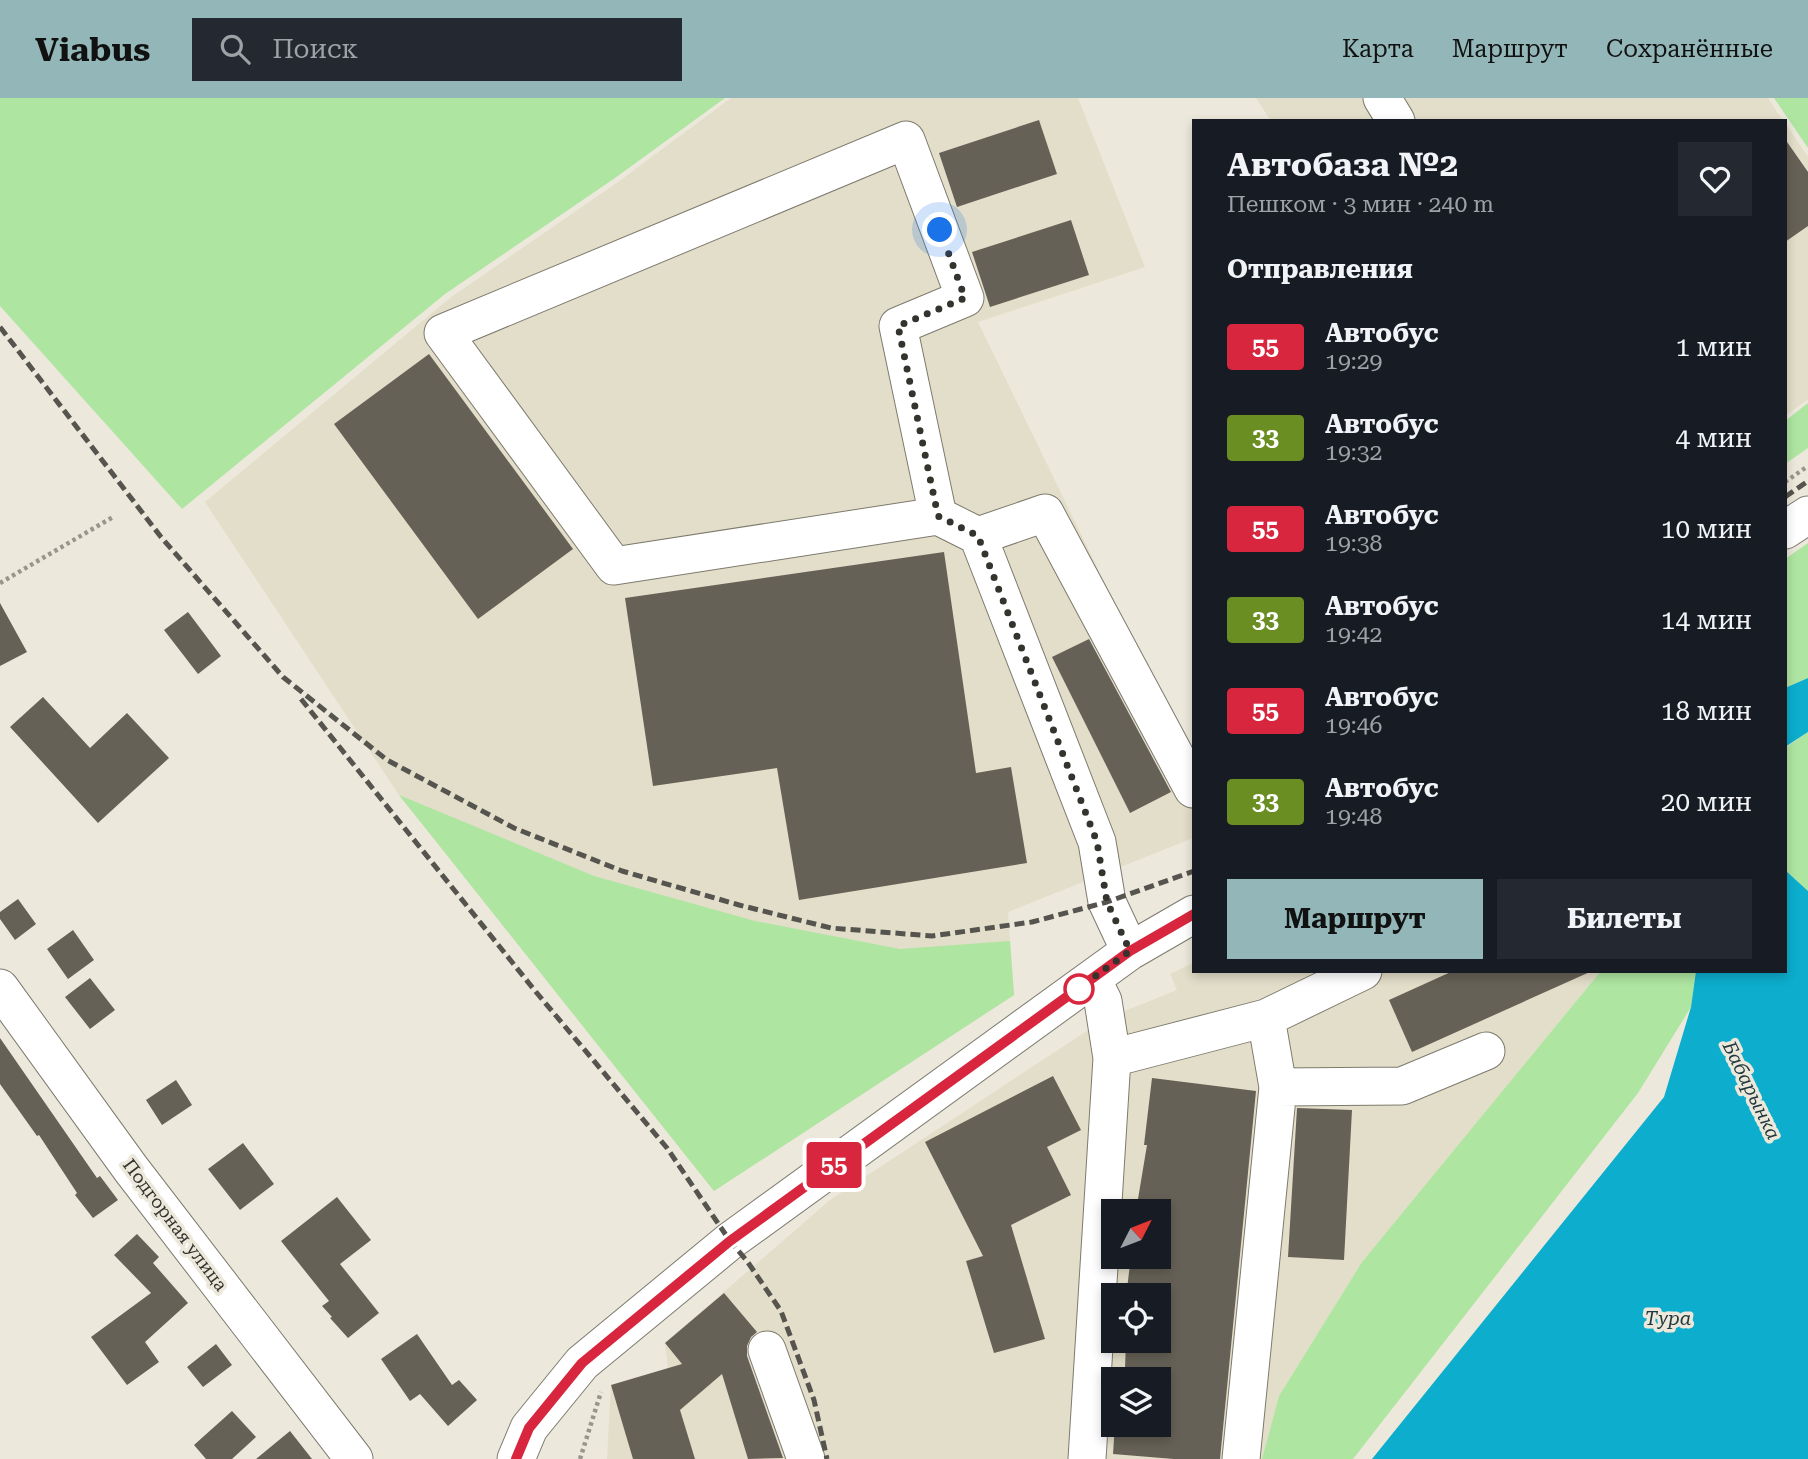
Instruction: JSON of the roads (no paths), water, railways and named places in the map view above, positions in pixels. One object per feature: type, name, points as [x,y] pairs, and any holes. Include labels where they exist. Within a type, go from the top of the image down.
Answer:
[{"type":"street","points":[[1381,98],[1395,119]]},
{"type":"street","points":[[938,516],[898,326],[965,298],[906,140],[443,332],[614,566],[938,516],[978,536],[1097,842],[1107,902],[1130,951]]},
{"type":"street","points":[[978,536],[1045,513],[1192,787]]},
{"type":"street","points":[[1787,529],[1808,515]]},
{"type":"street","points":[[516,1459],[529,1428],[582,1363],[730,1241],[1130,951],[1192,915]]},
{"type":"street","points":[[1112,1058],[1266,1018],[1359,973]]},
{"type":"street","points":[[1087,1459],[1112,1058],[1103,1000],[1092,979]]},
{"type":"street","name":"Подгорная улица","points":[[0,988],[131,1168],[354,1459]]},
{"type":"street","points":[[1241,1459],[1278,1087],[1266,1018]]},
{"type":"street","points":[[1278,1087],[1402,1086],[1486,1051]]},
{"type":"street","points":[[766,1350],[806,1459]]},
{"type":"water","points":[[1808,678],[1808,732],[1787,746],[1787,687]]},
{"type":"water","name":"Тура","points":[[1787,872],[1808,891],[1808,1459],[1372,1459],[1664,1097],[1691,1007],[1696,973],[1787,973]]},
{"type":"railway","points":[[0,327],[161,537],[283,677],[387,760],[514,828],[622,871],[739,905],[831,928],[932,936],[1032,922],[1107,902],[1192,872]]},
{"type":"railway","points":[[1787,496],[1808,481]]},
{"type":"railway","points":[[301,699],[536,992],[667,1148],[730,1241],[747,1261],[781,1311],[814,1400],[827,1459]]},
{"type":"water label","name":"Бабарынка","points":[[1752,1090]]}]
